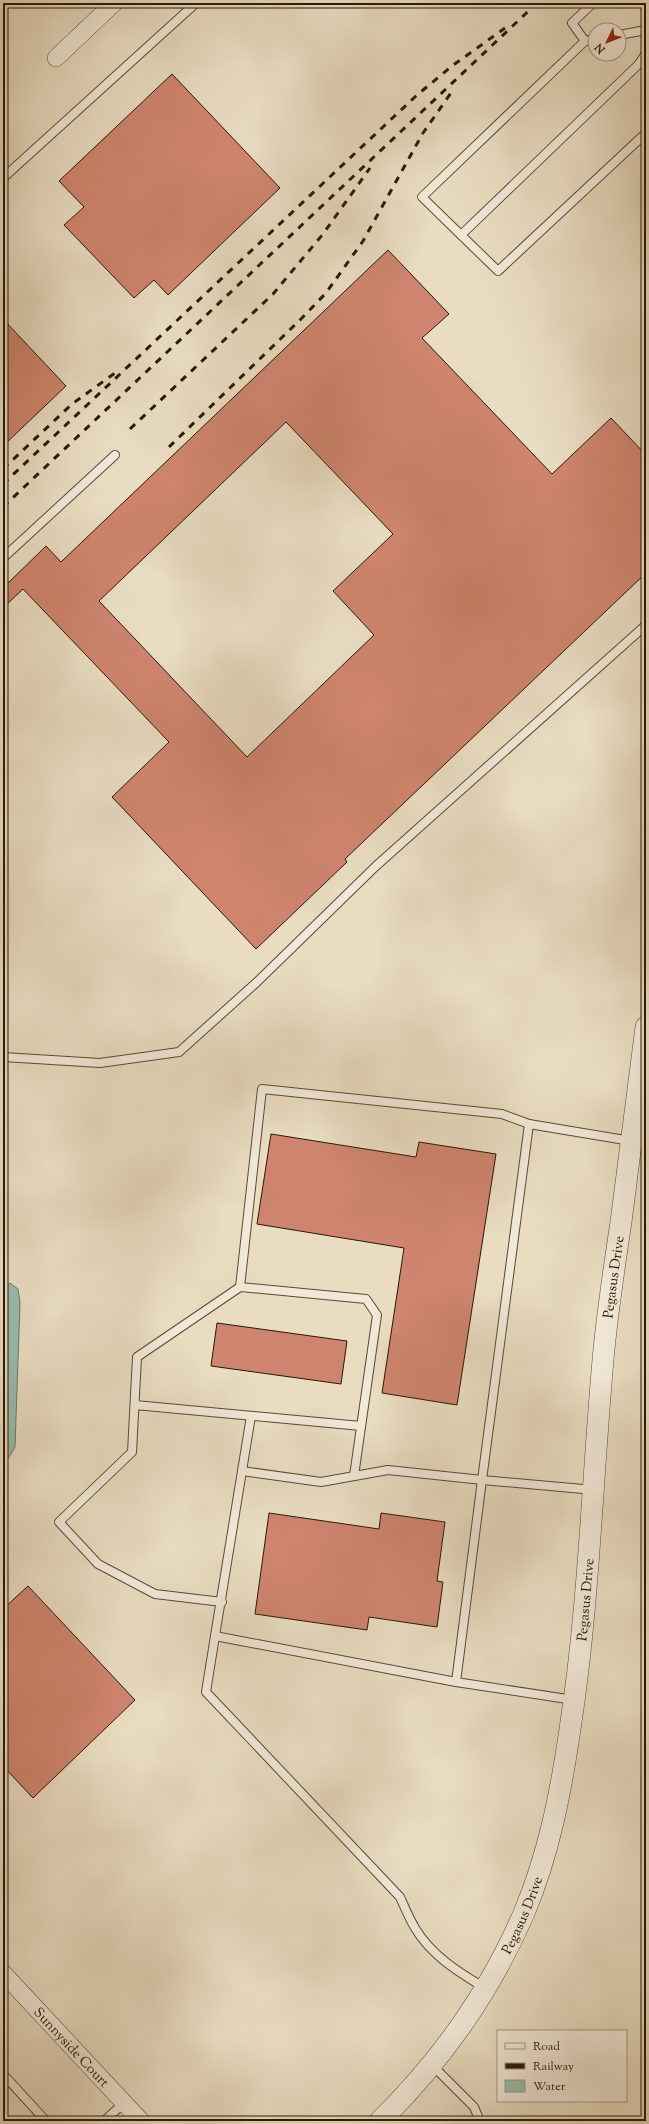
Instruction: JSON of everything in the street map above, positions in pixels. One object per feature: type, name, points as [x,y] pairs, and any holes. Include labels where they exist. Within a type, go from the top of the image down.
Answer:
[{"type":"street","points":[[56,58],[114,3]]},
{"type":"street","name":"Pegasus Drive","points":[[380,2121],[432,2065],[458,2032],[486,1988],[524,1912],[539,1873],[552,1830],[563,1777],[587,1595],[603,1359],[646,1027]]},
{"type":"street","name":"Sunnyside Court","points":[[3,1973],[141,2121]]},
{"type":"lane","points":[[3,178],[196,3]]},
{"type":"lane","points":[[593,3],[572,23],[586,41],[422,197],[498,271],[646,133]]},
{"type":"lane","points":[[627,34],[646,30]]},
{"type":"lane","points":[[461,235],[639,64],[646,53]]},
{"type":"lane","points":[[3,558],[115,455]]},
{"type":"lane","points":[[3,1057],[100,1063],[179,1052],[257,982],[376,866],[646,625]]},
{"type":"lane","points":[[240,1287],[262,1089],[502,1114],[530,1124],[632,1141]]},
{"type":"lane","points":[[456,1682],[530,1124]]},
{"type":"lane","points":[[222,1602],[155,1594],[98,1564],[59,1522],[132,1452],[137,1357],[240,1287],[366,1300],[377,1315],[354,1476]]},
{"type":"lane","points":[[135,1405],[361,1426]]},
{"type":"lane","points":[[250,1416],[222,1602],[206,1692],[400,1897],[415,1929],[435,1954],[465,1976],[486,1988]]},
{"type":"lane","points":[[242,1471],[321,1482],[388,1470],[594,1490]]},
{"type":"lane","points":[[216,1636],[456,1682],[574,1700]]},
{"type":"lane","points":[[432,2065],[474,2107],[479,2119],[478,2121]]},
{"type":"lane","points":[[3,2074],[46,2121]]},
{"type":"lane","points":[[104,2121],[124,2103]]},
{"type":"water","points":[[10,1283],[18,1289],[20,1303],[15,1447],[6,1462],[3,1461],[3,1288]]},
{"type":"building","points":[[172,74],[280,188],[168,295],[154,280],[134,298],[64,225],[84,207],[59,181]]},
{"type":"building","points":[[388,250],[449,314],[422,338],[552,474],[611,418],[646,455],[646,573],[345,859],[347,862],[256,949],[112,797],[169,742],[23,589],[3,608],[3,588],[46,546],[61,562]],"holes":[[[286,422],[393,534],[333,591],[374,635],[247,757],[99,601]]]},
{"type":"building","points":[[3,319],[66,386],[3,446]]},
{"type":"building","points":[[271,1134],[416,1157],[419,1142],[496,1154],[457,1405],[382,1393],[404,1248],[257,1224]]},
{"type":"building","points":[[217,1323],[347,1341],[341,1384],[211,1366]]},
{"type":"building","points":[[269,1513],[379,1529],[381,1513],[445,1522],[437,1581],[443,1582],[437,1627],[369,1617],[367,1630],[255,1614]]},
{"type":"building","points":[[28,1586],[135,1700],[33,1798],[3,1766],[3,1609]]},
{"type":"railway","points":[[3,507],[537,3]]},
{"type":"railway","points":[[3,484],[417,95],[452,66],[505,28]]},
{"type":"railway","points":[[169,447],[326,293],[363,241],[423,133],[453,90]]},
{"type":"railway","points":[[130,429],[273,294],[323,234],[370,168]]},
{"type":"railway","points":[[3,469],[72,404],[115,373]]}]
